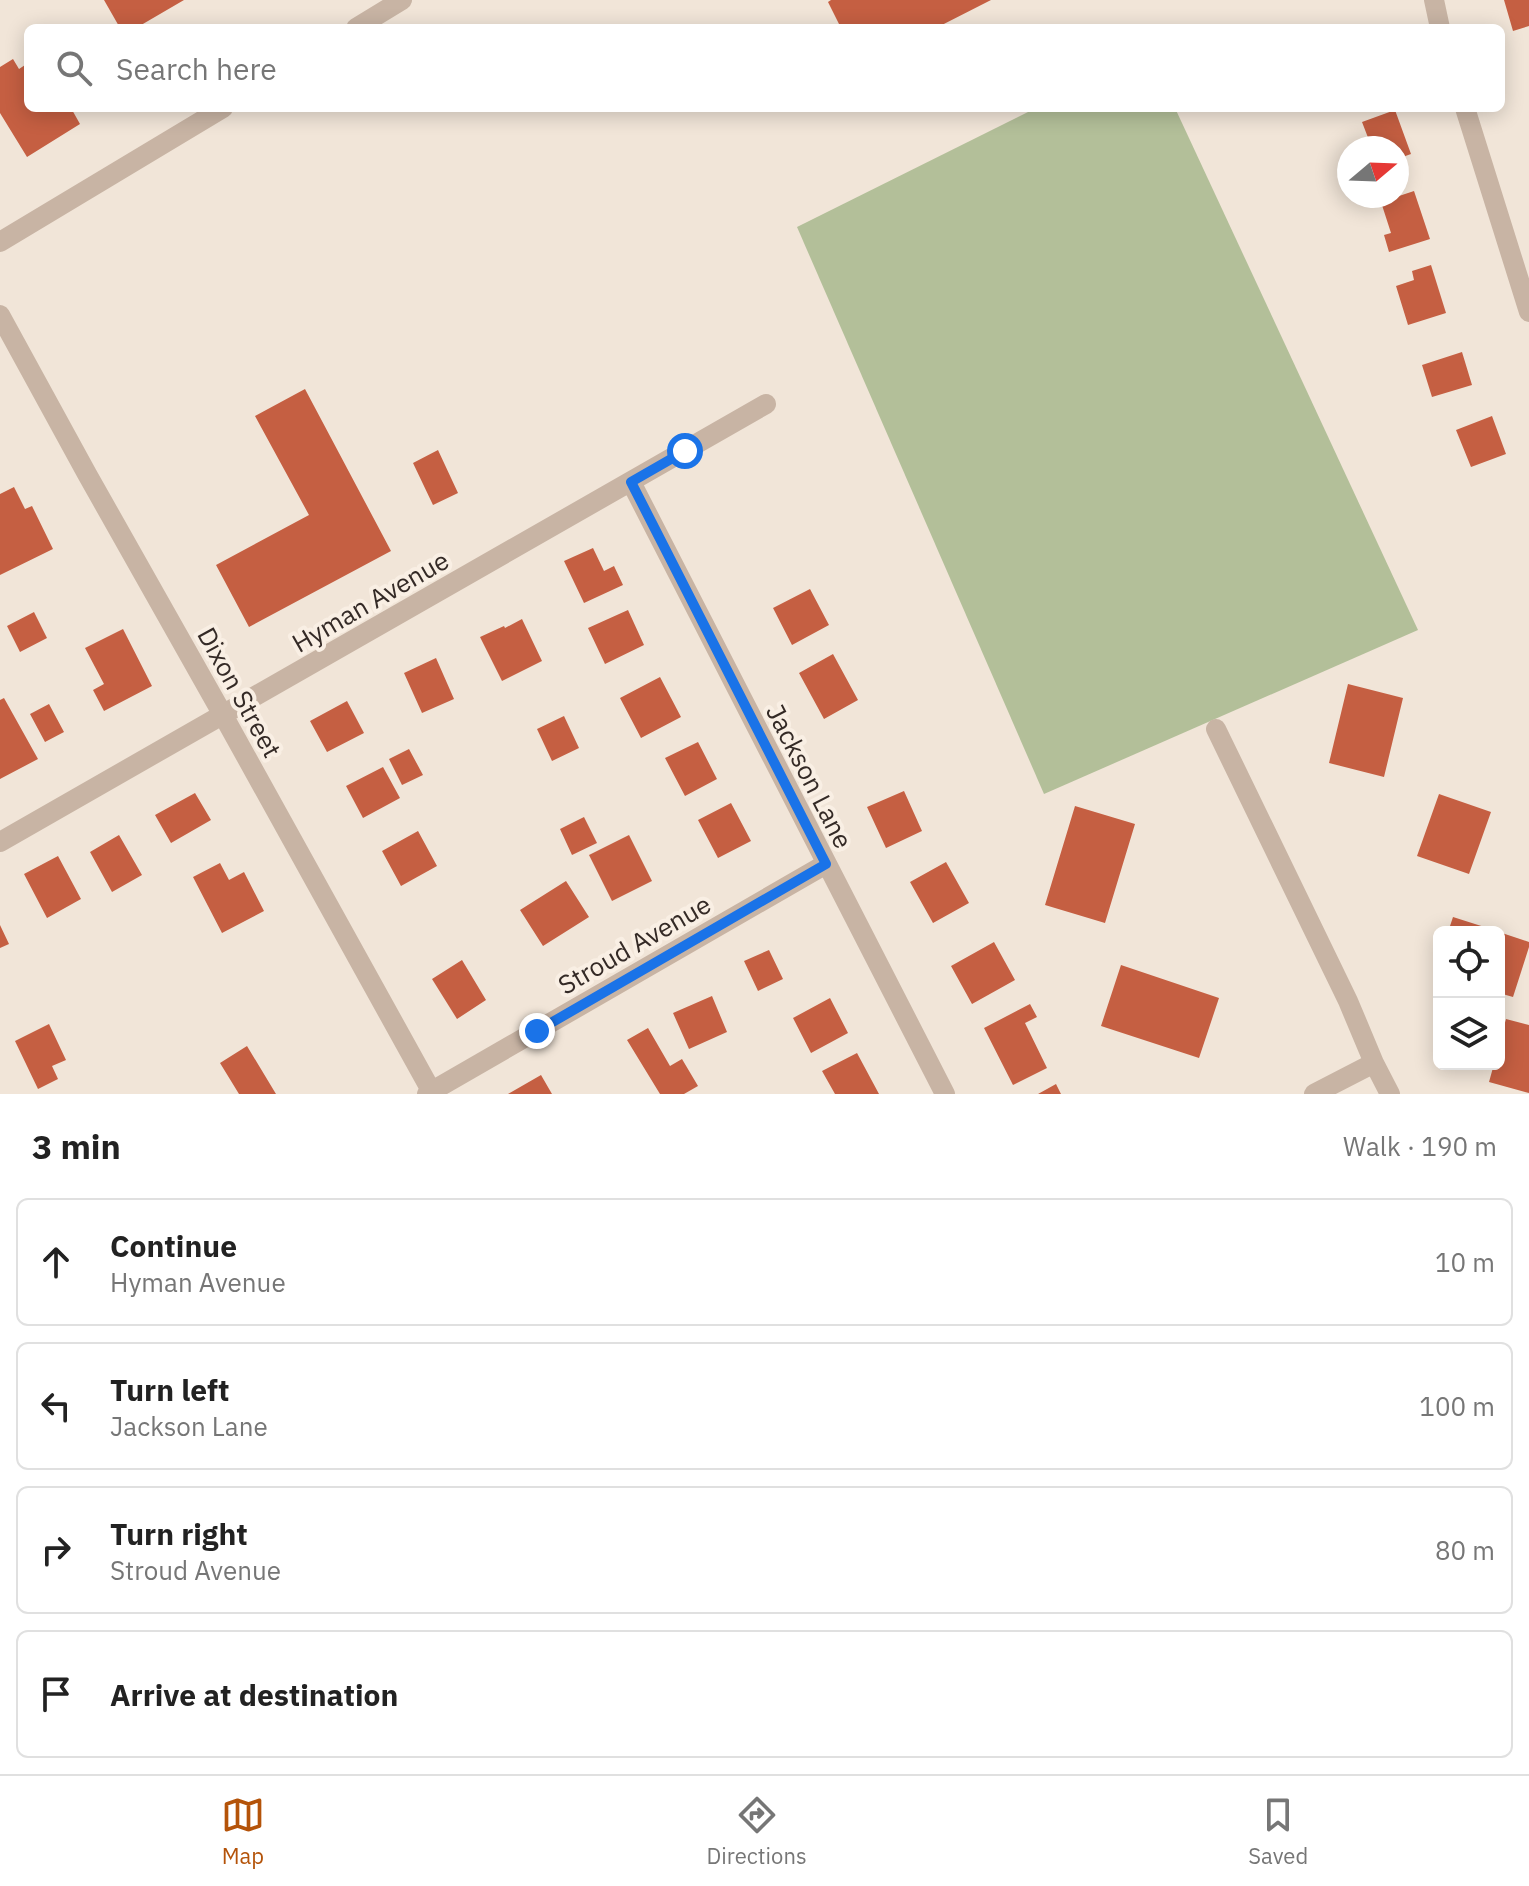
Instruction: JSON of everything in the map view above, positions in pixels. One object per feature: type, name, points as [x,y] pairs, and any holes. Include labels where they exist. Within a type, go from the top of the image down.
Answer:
[{"type":"street","points":[[363,24],[402,0]]},
{"type":"street","points":[[1434,0],[1439,24]]},
{"type":"street","points":[[0,242],[216,112]]},
{"type":"street","points":[[1466,112],[1529,312]]},
{"type":"street","name":"Dixon Street","points":[[0,315],[431,1093]]},
{"type":"street","name":"Hyman Avenue","points":[[0,842],[766,404]]},
{"type":"street","name":"Jackson Lane","points":[[631,482],[945,1094]]},
{"type":"street","points":[[1216,729],[1390,1094]]},
{"type":"street","name":"Stroud Avenue","points":[[431,1093],[826,864]]},
{"type":"street","points":[[1314,1094],[1374,1063]]},
{"type":"green space","points":[[1028,112],[1177,112],[1418,630],[1044,794],[797,227]]},
{"type":"building","points":[[104,0],[184,0],[143,24],[118,24]]},
{"type":"building","points":[[991,0],[944,24],[839,24],[828,2]]},
{"type":"building","points":[[1504,0],[1529,0],[1529,26],[1513,31]]},
{"type":"building","points":[[13,59],[19,69],[24,66],[24,112],[73,112],[80,124],[27,157],[0,113],[0,67]]},
{"type":"building","points":[[1396,112],[1404,136],[1367,136],[1362,122]]},
{"type":"building","points":[[1414,191],[1430,239],[1389,252],[1384,235],[1391,233],[1383,208],[1409,208],[1409,193]]},
{"type":"building","points":[[1431,265],[1446,313],[1408,325],[1396,286],[1414,280],[1412,271]]},
{"type":"building","points":[[1462,352],[1472,385],[1432,397],[1422,365]]},
{"type":"building","points":[[305,389],[391,551],[249,627],[216,565],[309,515],[255,416]]},
{"type":"building","points":[[1492,416],[1506,454],[1471,467],[1456,430]]},
{"type":"building","points":[[438,450],[458,493],[433,505],[413,463]]},
{"type":"building","points":[[14,487],[25,509],[32,506],[53,549],[0,575],[0,494]]},
{"type":"building","points":[[593,548],[604,571],[614,566],[623,585],[584,603],[564,561]]},
{"type":"building","points":[[810,589],[829,625],[792,645],[773,608]]},
{"type":"building","points":[[628,610],[644,645],[605,664],[588,628]]},
{"type":"building","points":[[34,612],[47,638],[20,652],[7,626]]},
{"type":"building","points":[[522,619],[542,661],[502,681],[480,637]]},
{"type":"building","points":[[123,629],[152,686],[104,711],[93,690],[104,684],[85,648]]},
{"type":"building","points":[[833,654],[858,700],[824,719],[799,673]]},
{"type":"building","points":[[436,658],[454,699],[422,713],[404,673]]},
{"type":"building","points":[[660,677],[681,717],[641,738],[620,698]]},
{"type":"building","points":[[1348,684],[1403,698],[1384,777],[1329,763]]},
{"type":"building","points":[[4,698],[38,759],[0,779],[0,700]]},
{"type":"building","points":[[347,701],[364,733],[327,752],[310,721]]},
{"type":"building","points":[[49,704],[64,732],[45,742],[30,714]]},
{"type":"building","points":[[564,716],[579,748],[552,761],[537,729]]},
{"type":"building","points":[[698,742],[717,779],[685,796],[665,758]]},
{"type":"building","points":[[409,749],[423,775],[402,785],[389,759]]},
{"type":"building","points":[[383,767],[400,798],[363,818],[346,786]]},
{"type":"building","points":[[904,791],[922,831],[886,848],[867,807]]},
{"type":"building","points":[[195,793],[211,820],[171,843],[155,815]]},
{"type":"building","points":[[1439,794],[1491,812],[1469,874],[1417,856]]},
{"type":"building","points":[[731,803],[751,841],[718,858],[698,820]]},
{"type":"building","points":[[1075,806],[1135,824],[1105,923],[1045,905]]},
{"type":"building","points":[[584,817],[597,843],[572,855],[560,829]]},
{"type":"building","points":[[418,831],[437,866],[401,886],[382,851]]},
{"type":"building","points":[[119,835],[142,875],[112,892],[90,852]]},
{"type":"building","points":[[629,835],[652,881],[612,901],[589,855]]},
{"type":"building","points":[[58,856],[81,899],[47,918],[24,874]]},
{"type":"building","points":[[946,862],[969,903],[933,923],[910,882]]},
{"type":"building","points":[[220,863],[229,880],[244,872],[264,911],[222,933],[193,877]]},
{"type":"building","points":[[566,881],[589,917],[543,946],[520,910]]},
{"type":"building","points":[[1453,917],[1481,926],[1450,926]]},
{"type":"building","points":[[0,925],[9,944],[0,948]]},
{"type":"building","points":[[1505,934],[1529,942],[1513,997],[1505,995]]},
{"type":"building","points":[[994,942],[1015,980],[972,1004],[951,966]]},
{"type":"building","points":[[769,950],[783,979],[758,991],[744,961]]},
{"type":"building","points":[[462,960],[486,1000],[457,1019],[432,979]]},
{"type":"building","points":[[1121,965],[1219,998],[1199,1058],[1101,1026]]},
{"type":"building","points":[[712,996],[727,1032],[689,1049],[673,1013]]},
{"type":"building","points":[[830,998],[848,1033],[811,1053],[793,1018]]},
{"type":"building","points":[[1030,1004],[1037,1017],[1025,1023],[1047,1068],[1013,1085],[984,1028]]},
{"type":"building","points":[[1506,1019],[1529,1025],[1529,1093],[1489,1082],[1492,1070],[1505,1070]]},
{"type":"building","points":[[49,1024],[66,1060],[52,1066],[58,1079],[38,1089],[15,1041]]},
{"type":"building","points":[[648,1028],[670,1066],[682,1059],[698,1086],[684,1094],[660,1094],[627,1040]]},
{"type":"building","points":[[247,1046],[276,1094],[239,1094],[220,1063]]},
{"type":"building","points":[[857,1053],[879,1094],[835,1094],[822,1071]]},
{"type":"building","points":[[541,1075],[552,1094],[508,1094]]},
{"type":"building","points":[[1056,1084],[1061,1094],[1038,1094]]},
{"type":"route","points":[[537,1031],[826,864],[631,482],[685,451]]}]
